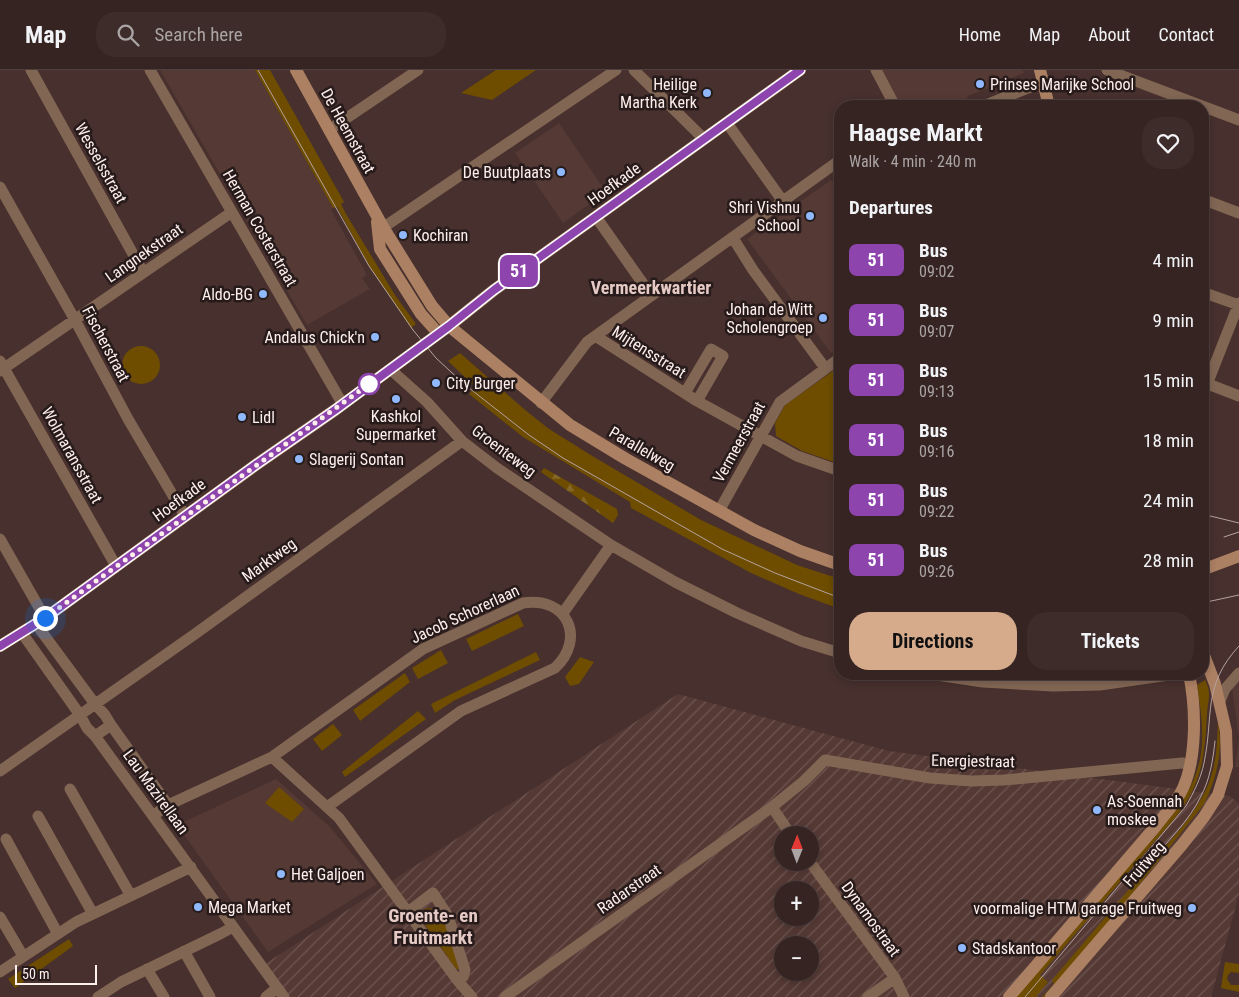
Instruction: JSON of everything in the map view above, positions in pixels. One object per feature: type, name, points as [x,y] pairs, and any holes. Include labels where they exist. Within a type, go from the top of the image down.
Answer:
[{"type":"street","name":"Wesselsstraat","points":[[31,70],[143,272]]},
{"type":"street","name":"Herman Costerstraat","points":[[150,70],[342,403]]},
{"type":"street","name":"De Heemstraat","points":[[296,70],[372,208],[381,229],[432,306],[449,326]]},
{"type":"street","points":[[329,130],[418,70]]},
{"type":"street","points":[[381,229],[616,70]]},
{"type":"street","points":[[634,70],[704,139]]},
{"type":"street","name":"Hoefkade","points":[[0,646],[40,621],[186,516],[449,326],[494,290],[800,70]]},
{"type":"street","points":[[876,70],[892,100]]},
{"type":"street","points":[[1107,70],[1186,100]]},
{"type":"street","points":[[995,100],[1041,76],[1047,100]]},
{"type":"street","points":[[1209,109],[1239,120]]},
{"type":"street","points":[[727,123],[782,200]]},
{"type":"street","points":[[541,403],[587,342],[597,337],[651,295],[733,238],[782,200],[834,168]]},
{"type":"street","name":"Fischerstraat","points":[[0,187],[76,320],[128,419],[186,516]]},
{"type":"street","points":[[1209,202],[1239,213]]},
{"type":"street","name":"Langnekstraat","points":[[1,367],[76,320],[232,212]]},
{"type":"street","points":[[596,217],[651,295]]},
{"type":"street","name":"De Heemstraat","points":[[381,229],[380,249],[421,314],[438,333]]},
{"type":"street","points":[[733,238],[753,270],[825,368]]},
{"type":"street","points":[[1209,294],[1239,304],[1209,381]]},
{"type":"street","name":"Parallelweg","points":[[449,326],[541,403],[570,425],[602,445],[754,530],[800,551],[834,563]]},
{"type":"street","name":"Mijtensstraat","points":[[597,337],[697,401],[797,456],[834,469]]},
{"type":"street","name":"Mijtensstraat","points":[[685,393],[711,349],[723,356],[697,401]]},
{"type":"street","name":"Vermeerstraat","points":[[719,511],[780,402],[834,362]]},
{"type":"street","name":"Wolmaransstraat","points":[[1,367],[116,566]]},
{"type":"street","name":"Groenteweg","points":[[390,369],[427,402],[462,440],[497,468],[611,544],[675,582],[737,613],[801,642],[834,651]]},
{"type":"street","points":[[1209,384],[1239,396]]},
{"type":"street","name":"Marktweg","points":[[0,771],[462,440]]},
{"type":"street","points":[[0,539],[40,621],[95,704]]},
{"type":"street","points":[[327,808],[456,714],[549,672],[567,661],[570,640],[567,620],[563,613],[611,544]]},
{"type":"street","points":[[1209,567],[1239,556]]},
{"type":"street","name":"Jacob Schorerlaan","points":[[154,815],[168,805],[272,757],[423,649],[523,603],[533,601],[544,602],[563,613]]},
{"type":"street","points":[[22,633],[80,715]]},
{"type":"street","name":"Fruitweg","points":[[1051,997],[1181,846],[1215,801],[1227,766],[1226,731],[1220,701],[1209,671]]},
{"type":"street","points":[[1220,701],[1225,689],[1239,673]]},
{"type":"street","points":[[970,680],[1053,686],[1100,684],[1130,680]]},
{"type":"street","name":"Fruitweg","points":[[1009,997],[1177,800],[1191,764],[1194,718],[1190,680]]},
{"type":"street","name":"Lau Mazirellaan","points":[[95,704],[105,715],[168,805]]},
{"type":"street","name":"Lau Mazirellaan","points":[[80,715],[87,728],[154,815],[280,993]]},
{"type":"street","points":[[95,736],[111,725]]},
{"type":"street","points":[[272,757],[339,818],[458,981],[472,997]]},
{"type":"street","name":"Energiestraat","points":[[772,807],[804,782],[825,760],[930,778],[970,781],[1014,779],[1182,763],[1191,764]]},
{"type":"street","points":[[70,789],[130,896]]},
{"type":"street","points":[[772,807],[786,826]]},
{"type":"street","name":"Radarstraat","points":[[505,997],[772,807]]},
{"type":"street","points":[[38,816],[93,914]]},
{"type":"street","points":[[6,839],[58,934]]},
{"type":"street","points":[[0,972],[76,922],[191,867]]},
{"type":"street","name":"Dynamostraat","points":[[817,871],[895,978],[904,997]]},
{"type":"street","points":[[408,912],[433,893],[448,916],[465,970],[463,976],[458,981]]},
{"type":"street","points":[[0,916],[23,956]]},
{"type":"street","points":[[98,997],[112,993],[148,969],[233,927]]},
{"type":"street","points":[[184,951],[210,997]]},
{"type":"street","points":[[148,969],[164,997]]},
{"type":"street","points":[[868,997],[895,978]]},
{"type":"street","points":[[266,997],[280,993]]},
{"type":"shaded area","points":[[160,70],[255,70],[333,208],[331,210],[367,275],[362,278],[370,289],[307,325]]},
{"type":"shaded area","points":[[880,70],[1023,70],[1024,73],[968,96],[966,100],[892,100]]},
{"type":"shaded area","name":"De Buutplaats","points":[[559,123],[606,192],[563,223],[515,153]]},
{"type":"shaded area","name":"Shri Vishnu School","points":[[831,180],[834,184],[834,351],[831,353],[747,239]]},
{"type":"shaded area","points":[[1239,673],[1239,738],[1231,681]]},
{"type":"shaded area","points":[[678,694],[889,751],[1229,796],[1239,803],[1239,894],[1211,997],[289,997],[265,964]]},
{"type":"shaded area","points":[[1239,738],[1239,767],[1235,767]]},
{"type":"shaded area","points":[[276,779],[330,827],[377,884],[268,952],[177,825]]},
{"type":"green space","points":[[255,70],[270,70],[344,202],[341,204],[346,214],[395,295],[416,324],[411,328],[369,266],[337,207],[333,208]]},
{"type":"green space","points":[[496,70],[536,70],[492,100],[461,93]]},
{"type":"green space","points":[[141,346],[154,352],[160,365],[154,378],[141,384],[128,378],[122,365],[128,352]]},
{"type":"green space","points":[[460,353],[549,429],[701,520],[797,565],[834,577],[834,607],[751,573],[631,508],[630,502],[523,437],[469,394],[475,387],[448,361]]},
{"type":"green space","points":[[834,370],[834,462],[802,451],[776,436],[775,423],[785,405]]},
{"type":"green space","points":[[544,468],[617,509],[618,515],[613,523],[541,472]]},
{"type":"green space","points":[[518,614],[524,626],[472,651],[466,639]]},
{"type":"green space","points":[[441,650],[448,663],[418,679],[412,668]]},
{"type":"green space","points":[[536,652],[540,660],[455,700],[435,713],[431,704]]},
{"type":"green space","points":[[580,657],[594,662],[579,684],[570,686],[565,677]]},
{"type":"green space","points":[[405,673],[410,682],[360,721],[353,710]]},
{"type":"green space","points":[[1205,680],[1209,696],[1203,758],[1196,782],[1184,806],[1040,975],[1048,982],[1036,997],[1014,997],[1180,805],[1198,767],[1202,747],[1202,726],[1197,685]]},
{"type":"green space","points":[[418,711],[426,719],[345,777],[342,772]]},
{"type":"green space","points":[[1218,718],[1220,741],[1218,762],[1213,783],[1204,804],[1115,915],[1045,997],[1042,997],[1054,984],[1052,980],[1182,827],[1201,800],[1207,788],[1214,763]]},
{"type":"green space","points":[[333,724],[342,735],[322,751],[313,739]]},
{"type":"green space","points":[[279,787],[304,809],[292,822],[265,803]]},
{"type":"green space","points":[[427,908],[438,910],[443,915],[460,969],[456,969],[421,919],[422,912]]},
{"type":"green space","points":[[69,939],[73,946],[15,988],[8,979]]},
{"type":"green space","points":[[1225,962],[1239,964],[1239,973],[1231,972],[1227,979],[1231,985],[1239,985],[1239,992],[1221,988]]},
{"type":"tram line","points":[[258,70],[369,266],[413,330],[436,358],[464,384],[529,435],[563,458],[722,549],[775,573],[834,596]]},
{"type":"tram line","points":[[1209,516],[1239,523]]},
{"type":"tram line","points":[[1224,537],[1239,532]]},
{"type":"tram line","points":[[1209,601],[1239,595]]},
{"type":"tram line","points":[[1025,997],[1186,806],[1203,769],[1214,688],[1219,674],[1239,646]]},
{"type":"tram line","points":[[1149,863],[1191,814],[1196,805],[1209,776],[1215,741]]},
{"type":"bus line","name":"51","points":[[0,646],[45,618],[257,464],[335,410],[449,326],[494,290],[800,70]]},
{"type":"place","name":"Prinses Marijke School","points":[[980,84]]},
{"type":"place","name":"Heilige Martha Kerk","points":[[707,93]]},
{"type":"place","name":"De Buutplaats","points":[[561,172]]},
{"type":"place","name":"Shri Vishnu School","points":[[810,216]]},
{"type":"place","name":"Kochiran","points":[[403,235]]},
{"type":"place","name":"Aldo-BG","points":[[263,294]]},
{"type":"place","name":"Johan de Witt Scholengroep","points":[[823,318]]},
{"type":"place","name":"Andalus Chick'n","points":[[375,337]]},
{"type":"place","name":"City Burger","points":[[436,383]]},
{"type":"place","name":"Kashkol Supermarket","points":[[396,399]]},
{"type":"place","name":"Lidl","points":[[242,417]]},
{"type":"place","name":"Slagerij Sontan","points":[[299,459]]},
{"type":"place","name":"As-Soennah moskee","points":[[1097,810]]},
{"type":"place","name":"Het Galjoen","points":[[281,874]]},
{"type":"place","name":"Mega Market","points":[[198,907]]},
{"type":"place","name":"voormalige HTM garage Fruitweg","points":[[1192,908]]},
{"type":"place","name":"Stadskantoor","points":[[962,948]]},
{"type":"district","name":"Vermeerkwartier","points":[[651,287]]},
{"type":"district","name":"Groente- en Fruitmarkt","points":[[433,926]]},
{"type":"route","points":[[45,618],[369,384]]}]
